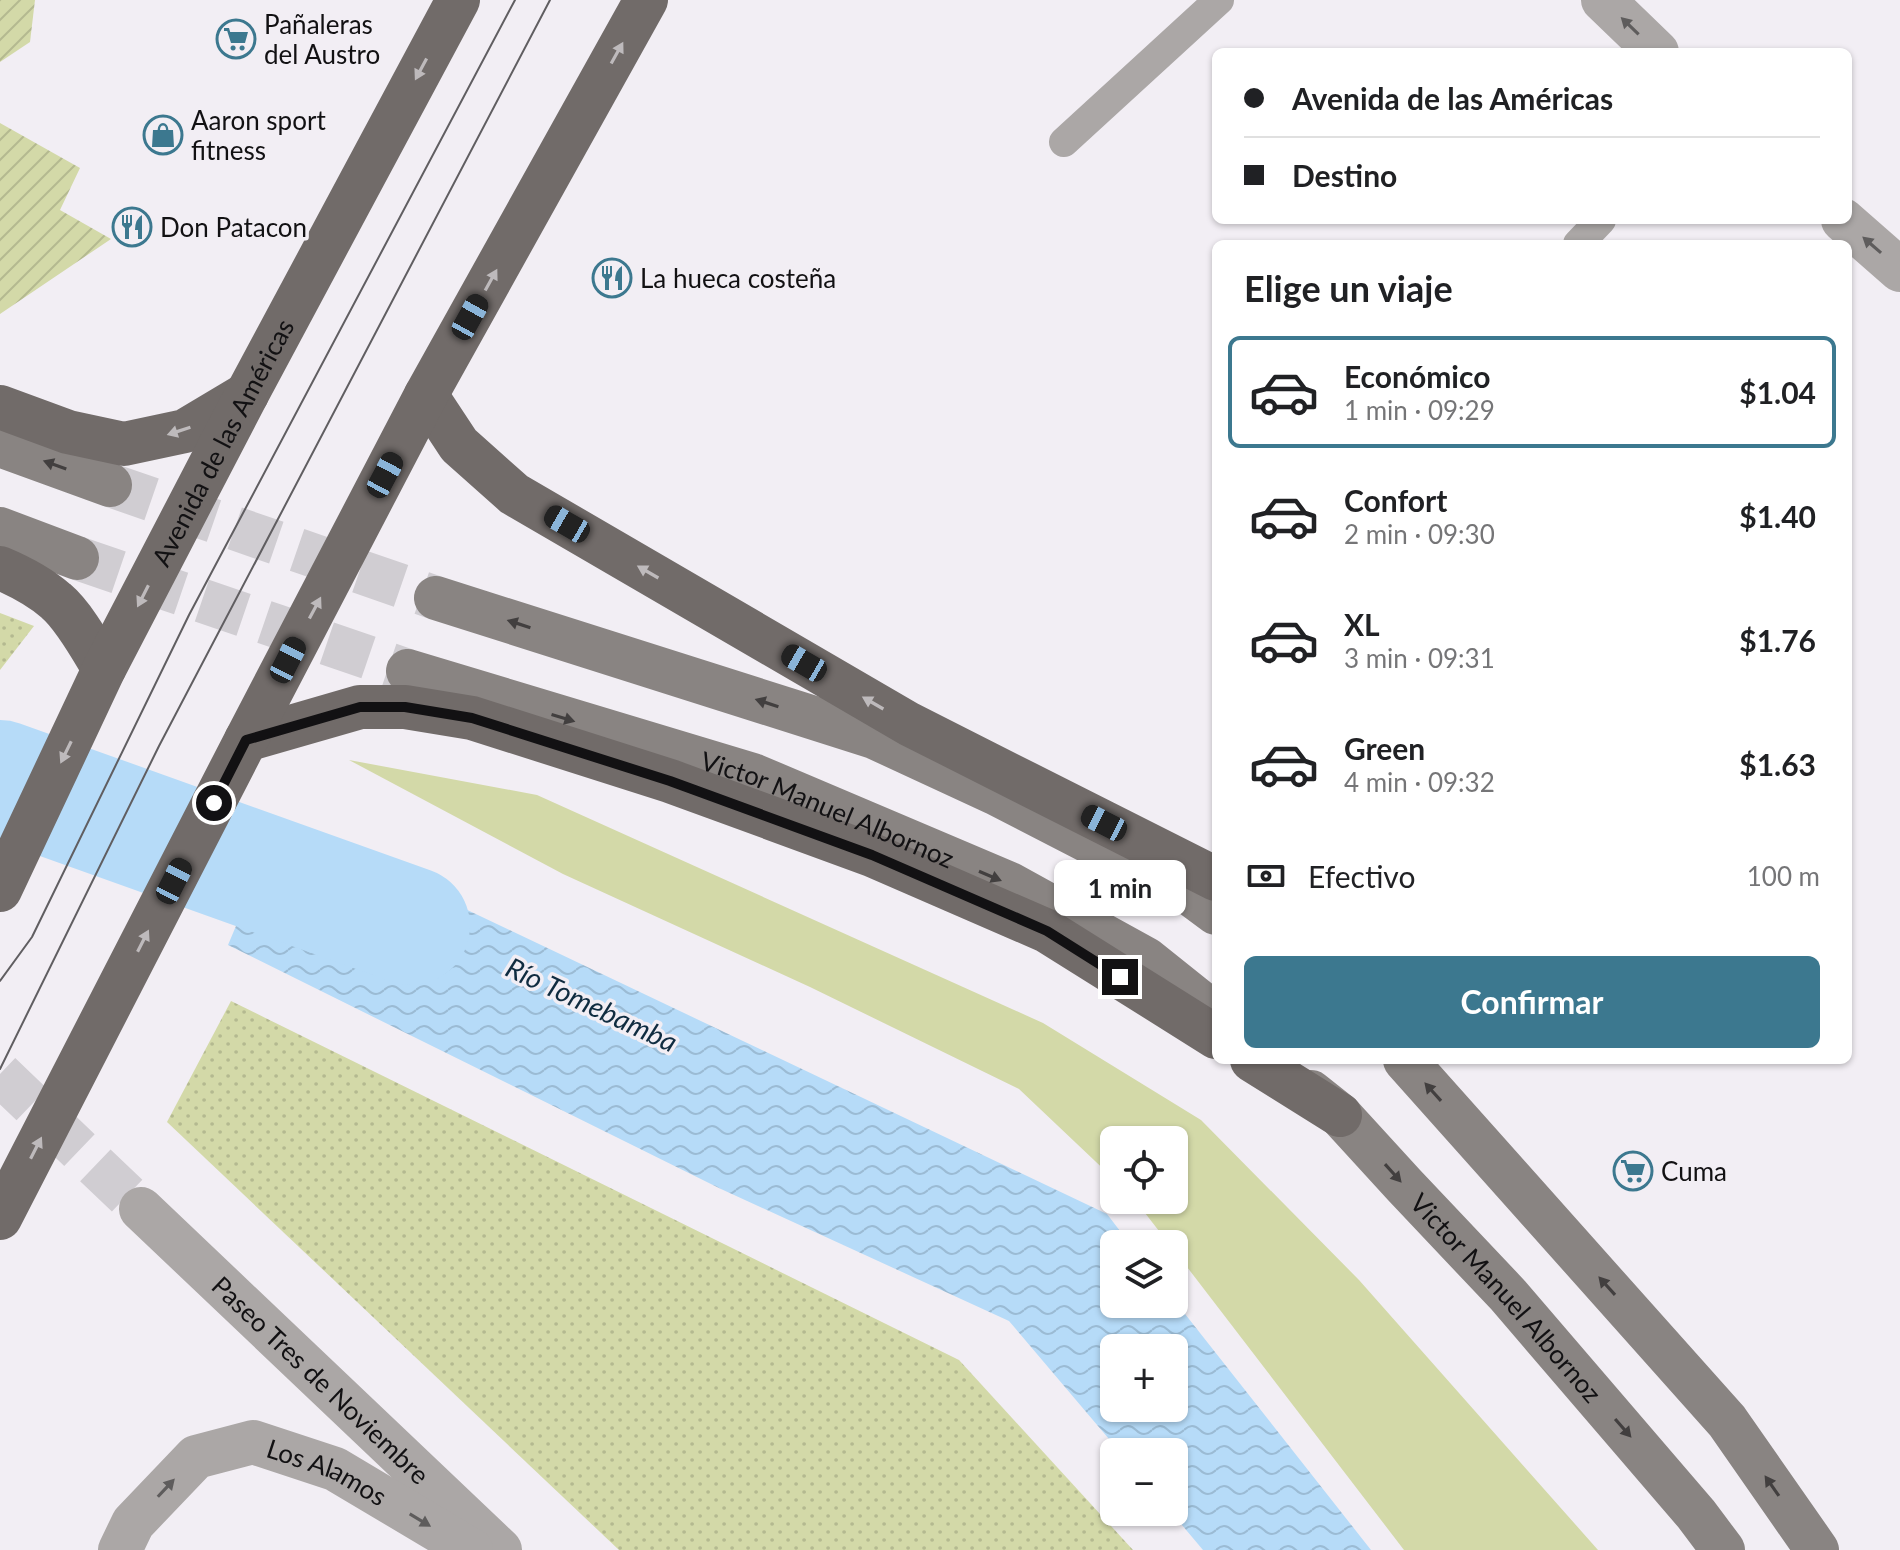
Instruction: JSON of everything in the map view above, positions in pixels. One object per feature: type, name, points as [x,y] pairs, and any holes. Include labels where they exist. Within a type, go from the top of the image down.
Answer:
[{"type":"main road","name":"Avenida de las Américas","points":[[0,890],[102,676],[247,394],[458,0]]},
{"type":"main road","points":[[0,1218],[426,395],[646,0]]},
{"type":"main road","points":[[0,407],[68,432],[124,444],[185,431],[247,394]]},
{"type":"main road","points":[[426,395],[459,445],[514,494],[909,724],[1212,877]]},
{"type":"main road","points":[[0,445],[110,485]]},
{"type":"main road","points":[[0,529],[77,558]]},
{"type":"main road","points":[[0,568],[57,601],[85,637],[102,676]]},
{"type":"main road","points":[[436,598],[874,737],[995,793],[1189,893],[1212,910]]},
{"type":"main road","name":"Victor Manuel Albornoz","points":[[408,671],[753,775],[1010,884],[1146,959],[1212,1012]]},
{"type":"main road","points":[[243,746],[360,707],[405,707],[472,718],[670,781],[872,855],[1047,931],[1212,1034]]},
{"type":"main road","points":[[1258,1064],[1340,1115]]},
{"type":"main road","name":"Victor Manuel Albornoz","points":[[1277,1064],[1340,1115],[1508,1295],[1696,1514],[1723,1550]]},
{"type":"main road","points":[[1409,1064],[1727,1421],[1817,1550]]},
{"type":"street","points":[[1603,0],[1653,48]]},
{"type":"street","points":[[1848,224],[1900,270]]},
{"type":"street","name":"Paseo Tres de Noviembre","points":[[141,1209],[500,1550]]},
{"type":"street","name":"Los Alamos","points":[[120,1550],[133,1523],[196,1457],[253,1442],[335,1469],[471,1550]]},
{"type":"lane","points":[[1064,142],[1219,0]]},
{"type":"lane","points":[[1582,240],[1597,224]]},
{"type":"green space","points":[[0,0],[35,0],[30,42],[0,62]]},
{"type":"green space","points":[[0,123],[80,168],[60,210],[111,239],[0,314]]},
{"type":"green space","points":[[0,613],[34,626],[0,670]]},
{"type":"green space","points":[[349,760],[537,795],[1043,1023],[1201,1120],[1359,1280],[1598,1550],[1404,1550],[1188,1268],[1188,1230],[1158,1230],[1146,1214],[1188,1214],[1188,1126],[1100,1126],[1100,1166],[1019,1089],[810,987],[563,874]]},
{"type":"green space","points":[[231,1001],[959,1360],[1100,1514],[1100,1526],[1111,1526],[1133,1550],[619,1550],[167,1122]]},
{"type":"water","points":[[280,821],[1100,1211],[1100,1214],[1107,1214],[1119,1230],[1100,1230],[1100,1318],[1188,1318],[1371,1550],[1203,1550],[1183,1526],[1188,1526],[1188,1438],[1108,1438],[1009,1321],[721,1189],[228,945]]},
{"type":"waterway","name":"Río Tomebamba","points":[[0,779],[411,926]]},
{"type":"tunnel","points":[[110,485],[436,598]]},
{"type":"tunnel","points":[[77,558],[408,671]]},
{"type":"tunnel","points":[[0,1074],[141,1209]]},
{"type":"tram line","points":[[0,981],[32,937],[189,615],[515,0]]},
{"type":"tram line","points":[[0,1069],[159,746],[550,0]]},
{"type":"place","name":"Pañaleras del Austro","points":[[236,39]]},
{"type":"place","name":"Aaron sport fitness","points":[[163,135]]},
{"type":"place","name":"Don Patacon","points":[[132,227]]},
{"type":"place","name":"La hueca costeña","points":[[612,278]]},
{"type":"place","name":"Cuma","points":[[1633,1171]]},
{"type":"route","points":[[214,803],[246,740],[360,707],[405,707],[472,718],[670,781],[872,855],[1047,931],[1120,977]]}]
